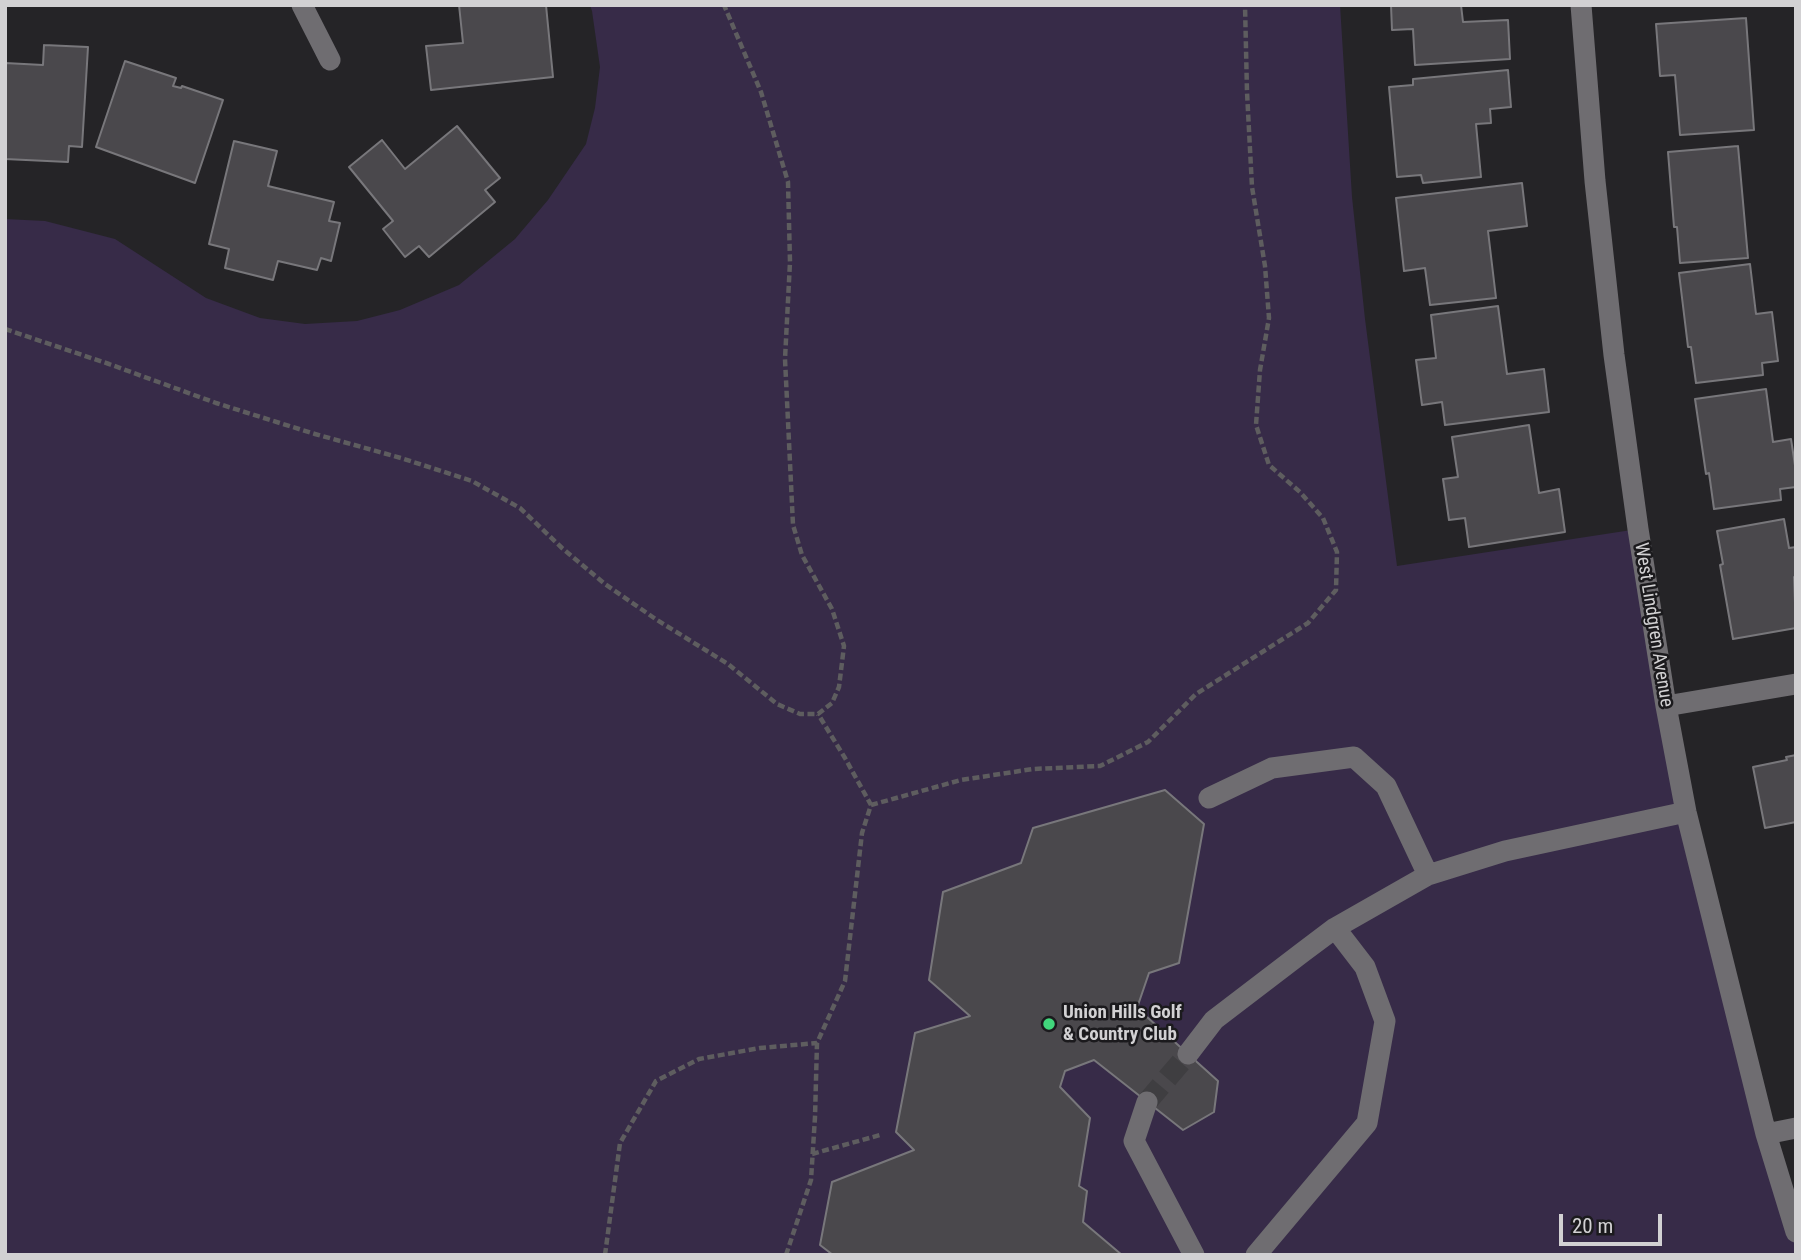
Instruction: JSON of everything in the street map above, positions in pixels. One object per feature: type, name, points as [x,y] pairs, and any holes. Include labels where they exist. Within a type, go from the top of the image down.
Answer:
[{"type":"street","points":[[302,5],[330,60]]},
{"type":"street","name":"West Lindgren Avenue","points":[[1581,5],[1595,181],[1615,355],[1638,529],[1666,706],[1686,813],[1766,1134],[1796,1232]]},
{"type":"street","points":[[1666,706],[1796,684]]},
{"type":"street","points":[[1209,798],[1272,768],[1354,757],[1386,786],[1428,875]]},
{"type":"street","points":[[1188,1054],[1214,1020],[1335,928],[1428,875],[1505,851],[1686,813]]},
{"type":"street","points":[[1256,1255],[1367,1123],[1385,1021],[1365,967],[1335,928]]},
{"type":"street","points":[[1147,1102],[1134,1141],[1194,1255]]},
{"type":"street","points":[[1766,1134],[1796,1128]]},
{"type":"path","points":[[5,329],[216,403],[472,481],[520,508],[562,548],[606,584],[657,620],[728,664],[777,704],[800,713],[818,715],[832,703],[839,687],[844,646],[832,609],[802,555],[793,525],[785,359],[790,262],[788,182],[761,92],[724,5]]},
{"type":"path","points":[[871,805],[961,780],[1033,769],[1100,766],[1148,742],[1196,694],[1308,623],[1336,590],[1337,552],[1323,518],[1300,492],[1269,465],[1256,425],[1260,370],[1269,318],[1265,266],[1252,187],[1245,5]]},
{"type":"path","points":[[786,1255],[811,1180],[817,1043],[845,981],[862,832],[871,805],[818,715]]},
{"type":"path","points":[[605,1255],[620,1143],[656,1081],[699,1059],[760,1048],[817,1043]]},
{"type":"path","points":[[812,1154],[880,1136]]},
{"type":"shaded area","points":[[590,5],[1340,5],[1352,197],[1397,566],[1638,529],[1657,652],[1796,1232],[1796,1255],[5,1255],[5,219],[45,221],[115,239],[206,298],[260,318],[305,324],[357,321],[400,310],[459,285],[515,239],[548,200],[586,144],[595,108],[600,67]]},
{"type":"building","points":[[459,5],[546,5],[553,77],[431,90],[426,46],[463,43]]},
{"type":"building","points":[[1391,5],[1461,5],[1463,22],[1508,20],[1510,59],[1415,65],[1413,29],[1392,30]]},
{"type":"building","points":[[1746,18],[1754,130],[1680,135],[1675,75],[1660,76],[1656,24]]},
{"type":"building","points":[[44,45],[88,47],[82,147],[69,146],[68,162],[5,159],[5,63],[43,65]]},
{"type":"building","points":[[125,61],[176,78],[173,86],[182,86],[223,100],[195,183],[96,147]]},
{"type":"building","points":[[1508,70],[1511,107],[1490,109],[1491,123],[1476,124],[1481,177],[1423,183],[1421,175],[1397,177],[1389,87],[1413,85],[1413,79]]},
{"type":"building","points":[[457,126],[500,178],[485,190],[495,202],[429,257],[419,246],[405,257],[383,229],[393,221],[349,167],[382,140],[405,169]]},
{"type":"building","points":[[234,141],[277,151],[268,186],[334,202],[329,221],[340,223],[331,261],[321,258],[317,270],[278,261],[273,280],[225,268],[229,249],[209,244]]},
{"type":"building","points":[[1738,146],[1748,258],[1680,263],[1668,152]]},
{"type":"building","points":[[1522,183],[1527,226],[1488,231],[1496,298],[1430,305],[1425,268],[1404,271],[1396,198]]},
{"type":"building","points":[[1750,264],[1756,314],[1772,312],[1778,361],[1762,363],[1763,375],[1696,383],[1691,347],[1688,347],[1679,273]]},
{"type":"building","points":[[1498,306],[1507,374],[1544,369],[1549,412],[1445,425],[1442,402],[1422,405],[1416,360],[1436,358],[1431,315]]},
{"type":"building","points":[[1766,389],[1773,442],[1791,439],[1796,487],[1780,489],[1781,500],[1714,509],[1695,399]]},
{"type":"building","points":[[1529,425],[1539,493],[1559,489],[1565,532],[1469,547],[1465,518],[1449,520],[1443,479],[1458,477],[1452,437]]},
{"type":"building","points":[[1784,519],[1789,548],[1796,547],[1796,628],[1733,639],[1717,531]]},
{"type":"building","points":[[1796,755],[1796,822],[1765,828],[1753,767],[1787,760],[1786,757]]},
{"type":"building","name":"Union Hills Golf & Country Club","points":[[1165,790],[1204,824],[1179,963],[1149,973],[1137,1008],[1218,1081],[1214,1112],[1183,1130],[1094,1060],[1065,1071],[1060,1087],[1090,1118],[1079,1186],[1087,1191],[1083,1222],[1122,1255],[833,1255],[820,1245],[832,1182],[914,1150],[896,1132],[915,1033],[970,1016],[929,980],[943,892],[1021,863],[1033,828]]},
{"type":"tunnel","points":[[1147,1102],[1188,1054]]},
{"type":"place","name":"Union Hills Golf & Country Club","points":[[1049,1024]]}]
